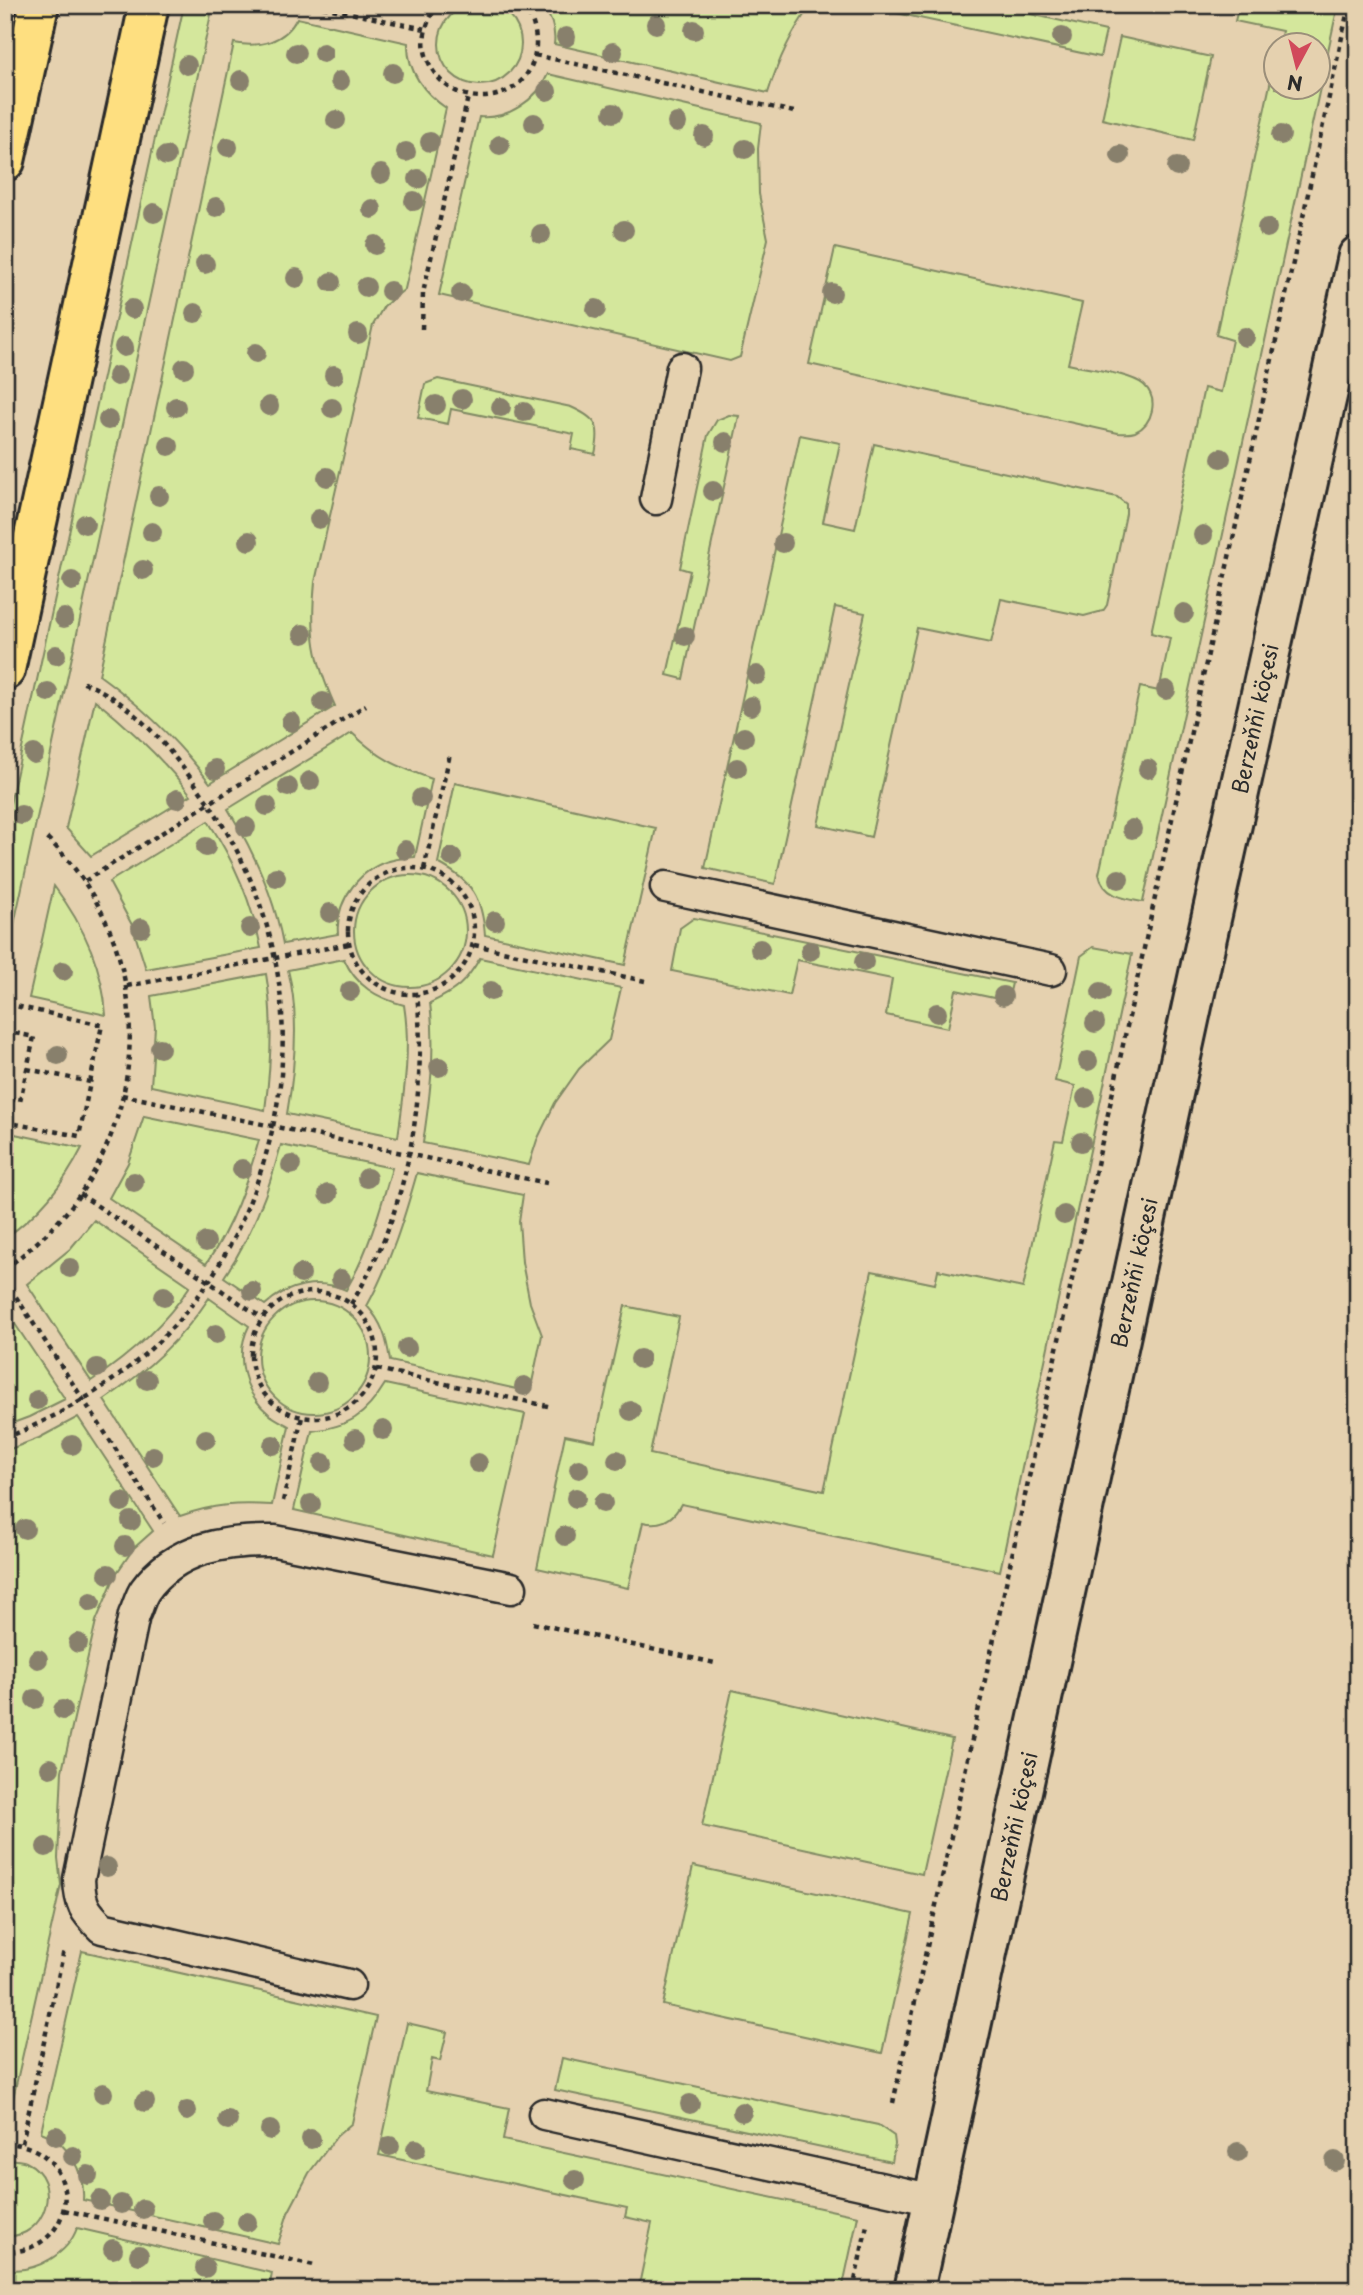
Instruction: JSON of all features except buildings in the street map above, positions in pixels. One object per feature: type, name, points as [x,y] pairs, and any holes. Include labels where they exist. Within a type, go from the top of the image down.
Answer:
[{"type":"main road","points":[[5,161],[39,5]]},
{"type":"main road","points":[[5,670],[149,5]]},
{"type":"street","name":"Berzeňňi köçesi","points":[[914,2290],[1205,946],[1358,256]]},
{"type":"lane","points":[[656,499],[682,368]]},
{"type":"lane","points":[[666,887],[1051,970]]},
{"type":"lane","points":[[349,1985],[102,1928],[85,1910],[80,1898],[79,1879],[134,1615],[145,1590],[169,1565],[202,1547],[240,1540],[275,1541],[510,1588]]},
{"type":"lane","points":[[544,2114],[934,2200]]},
{"type":"path","points":[[313,5],[425,29]]},
{"type":"path","points":[[439,5],[425,29],[425,51],[432,72],[448,88],[467,97],[490,98],[510,90],[526,75],[535,55],[536,33],[528,12],[522,5]]},
{"type":"path","points":[[893,2102],[1349,5]]},
{"type":"path","points":[[535,55],[794,112]]},
{"type":"path","points":[[422,329],[423,293],[467,97]]},
{"type":"path","points":[[5,1438],[32,1428],[84,1400],[118,1377],[158,1343],[209,1281],[220,1266],[242,1222],[260,1175],[274,1126],[282,1080],[283,1028],[269,929],[252,881],[232,838],[175,755],[139,720],[102,691],[81,682]]},
{"type":"path","points":[[84,881],[366,705]]},
{"type":"path","points":[[424,869],[450,754]]},
{"type":"path","points":[[5,1269],[55,1226],[80,1194],[104,1152],[122,1095],[128,1065],[131,1025],[127,986],[108,929],[84,881],[47,838]]},
{"type":"path","points":[[413,867],[424,869],[436,872],[454,884],[468,902],[474,923],[474,945],[464,966],[450,982],[430,992],[416,994],[386,990],[367,978],[353,961],[348,917],[356,897],[372,881],[391,870],[413,867]]},
{"type":"path","points":[[127,986],[349,944]]},
{"type":"path","points":[[474,945],[645,981]]},
{"type":"path","points":[[351,1304],[366,1280],[391,1219],[408,1154],[418,1090],[420,1025],[416,994]]},
{"type":"path","points":[[5,1122],[79,1136],[102,1025],[10,1005]]},
{"type":"path","points":[[5,1031],[34,1037],[20,1101],[5,1098]]},
{"type":"path","points":[[27,1069],[90,1082]]},
{"type":"path","points":[[122,1095],[547,1184]]},
{"type":"path","points":[[80,1194],[262,1318]]},
{"type":"path","points":[[5,1280],[185,1556]]},
{"type":"path","points":[[317,1291],[339,1296],[351,1304],[358,1308],[372,1326],[378,1347],[377,1369],[369,1390],[353,1406],[334,1416],[312,1420],[290,1414],[271,1403],[257,1385],[251,1364],[251,1342],[262,1318],[275,1305],[295,1294],[317,1291]]},
{"type":"path","points":[[377,1369],[552,1407]]},
{"type":"path","points":[[275,1541],[302,1417]]},
{"type":"path","points":[[531,1623],[715,1663]]},
{"type":"path","points":[[22,2143],[67,1937],[73,1924],[85,1910]]},
{"type":"path","points":[[5,2143],[22,2143],[41,2152],[57,2168],[65,2188],[64,2210],[55,2230],[39,2245],[18,2252],[5,2252]]},
{"type":"path","points":[[853,2290],[875,2187]]},
{"type":"path","points":[[64,2210],[314,2265]]},
{"type":"green space","points":[[480,3],[496,6],[509,15],[518,28],[521,44],[518,60],[509,73],[496,82],[480,85],[464,82],[451,73],[442,60],[439,44],[442,28],[451,15],[464,6]]},
{"type":"green space","points":[[184,5],[213,5],[5,966],[5,827]]},
{"type":"green space","points":[[543,5],[811,5],[786,47],[768,93],[554,44],[552,24]]},
{"type":"green space","points":[[888,5],[990,5],[1106,31],[1100,57],[887,11]]},
{"type":"green space","points":[[1239,5],[1338,5],[1332,33],[1282,32],[1235,21]]},
{"type":"green space","points":[[297,18],[408,43],[410,63],[418,80],[446,108],[405,289],[384,306],[373,325],[315,582],[315,646],[322,674],[335,706],[210,783],[159,725],[99,675],[234,43],[262,44],[278,38],[286,33]]},
{"type":"green space","points":[[1120,37],[1211,57],[1193,140],[1102,119]]},
{"type":"green space","points":[[548,74],[761,123],[758,149],[759,194],[768,239],[740,357],[730,361],[439,295],[479,117],[500,115],[520,106],[537,92]]},
{"type":"green space","points":[[1266,102],[1317,102],[1143,902],[1122,898],[1110,892],[1099,874],[1140,687],[1159,691],[1170,638],[1151,633],[1204,388],[1221,392],[1232,340],[1216,335]]},
{"type":"green space","points":[[835,248],[1082,303],[1068,364],[1119,374],[1144,385],[1151,397],[1150,417],[1135,432],[1118,433],[809,364]]},
{"type":"green space","points":[[438,379],[571,407],[587,415],[595,424],[598,437],[595,454],[571,449],[574,434],[451,409],[448,424],[418,418],[425,384]]},
{"type":"green space","points":[[729,415],[739,416],[683,679],[667,675],[690,571],[680,568],[708,435],[717,420]]},
{"type":"green space","points":[[800,435],[840,443],[823,522],[855,529],[874,444],[1117,497],[1126,504],[1126,514],[1107,605],[1103,611],[1084,616],[1001,599],[991,643],[917,628],[871,837],[818,825],[865,613],[835,607],[775,884],[705,868]]},
{"type":"green space","points":[[95,700],[146,744],[191,795],[91,856],[66,828]]},
{"type":"green space","points":[[352,733],[389,761],[432,779],[415,857],[381,864],[370,870],[352,887],[341,909],[338,934],[283,944],[262,874],[228,809]]},
{"type":"green space","points":[[455,783],[656,828],[625,965],[485,935],[481,910],[473,892],[459,876],[438,863]]},
{"type":"green space","points":[[208,821],[241,882],[261,948],[146,969],[132,925],[109,882]]},
{"type":"green space","points":[[410,875],[431,879],[449,892],[462,910],[466,931],[462,952],[449,970],[431,983],[410,987],[389,983],[371,970],[358,952],[354,931],[358,910],[371,892],[389,879]]},
{"type":"green space","points":[[54,886],[74,915],[96,963],[106,1015],[29,998]]},
{"type":"green space","points":[[694,918],[1012,983],[1008,1001],[956,990],[948,1028],[886,1015],[892,979],[797,960],[789,995],[672,971],[680,928]]},
{"type":"green space","points":[[1093,947],[1132,954],[1000,1571],[681,1504],[674,1514],[665,1520],[643,1522],[628,1588],[537,1568],[565,1435],[595,1441],[625,1306],[679,1317],[650,1454],[824,1491],[872,1271],[935,1284],[938,1270],[1023,1288],[1055,1140],[1063,1141],[1075,1086],[1055,1081],[1081,956]]},
{"type":"green space","points":[[480,958],[621,988],[609,1040],[579,1069],[555,1103],[537,1140],[529,1165],[423,1143],[432,1056],[430,1003],[460,985]]},
{"type":"green space","points":[[344,959],[355,977],[368,990],[404,1005],[407,1055],[398,1137],[287,1114],[295,1042],[294,1005],[288,970]]},
{"type":"green space","points":[[266,974],[271,1042],[265,1110],[151,1086],[155,1027],[151,996]]},
{"type":"green space","points":[[144,1116],[259,1140],[238,1204],[224,1235],[206,1264],[109,1198],[128,1163]]},
{"type":"green space","points":[[5,1132],[82,1148],[49,1198],[5,1238]]},
{"type":"green space","points":[[281,1145],[392,1168],[367,1246],[346,1290],[324,1284],[292,1288],[265,1305],[224,1277],[243,1246],[258,1213]]},
{"type":"green space","points":[[417,1173],[523,1195],[519,1221],[522,1262],[530,1303],[542,1335],[530,1392],[390,1361],[383,1331],[367,1306],[396,1241]]},
{"type":"green space","points":[[94,1220],[190,1286],[145,1338],[91,1381],[27,1284],[70,1249]]},
{"type":"green space","points":[[209,1298],[249,1326],[242,1349],[248,1385],[260,1406],[289,1426],[272,1505],[226,1505],[180,1516],[104,1400],[161,1354],[187,1327]]},
{"type":"green space","points":[[314,1301],[335,1305],[353,1318],[366,1336],[370,1357],[366,1378],[353,1396],[335,1409],[314,1413],[293,1409],[275,1396],[262,1378],[258,1357],[262,1336],[275,1318],[293,1305]]},
{"type":"green space","points":[[5,1309],[65,1399],[5,1426]]},
{"type":"green space","points":[[385,1384],[525,1414],[493,1555],[294,1510],[312,1431],[346,1423],[355,1418],[370,1405]]},
{"type":"green space","points":[[78,1417],[153,1531],[134,1548],[116,1574],[96,1621],[62,1771],[58,1858],[61,1885],[5,2125],[5,1451],[39,1438]]},
{"type":"green space","points":[[732,1690],[952,1739],[922,1874],[702,1826]]},
{"type":"green space","points":[[693,1866],[913,1914],[882,2053],[663,2005]]},
{"type":"green space","points":[[82,1951],[376,2017],[352,2123],[337,2136],[309,2173],[288,2213],[278,2244],[83,2200],[81,2179],[73,2159],[59,2143],[41,2132]]},
{"type":"green space","points":[[407,2023],[447,2032],[440,2061],[432,2059],[426,2091],[509,2108],[503,2140],[858,2216],[842,2290],[638,2290],[652,2223],[625,2217],[627,2208],[379,2155]]},
{"type":"green space","points":[[562,2058],[878,2125],[894,2136],[892,2162],[555,2090]]},
{"type":"green space","points":[[5,2160],[26,2162],[38,2171],[45,2182],[47,2194],[40,2219],[31,2229],[19,2235],[5,2236]]},
{"type":"green space","points":[[77,2228],[272,2273],[269,2290],[6,2290],[11,2270],[31,2268],[50,2259],[67,2246]]}]
